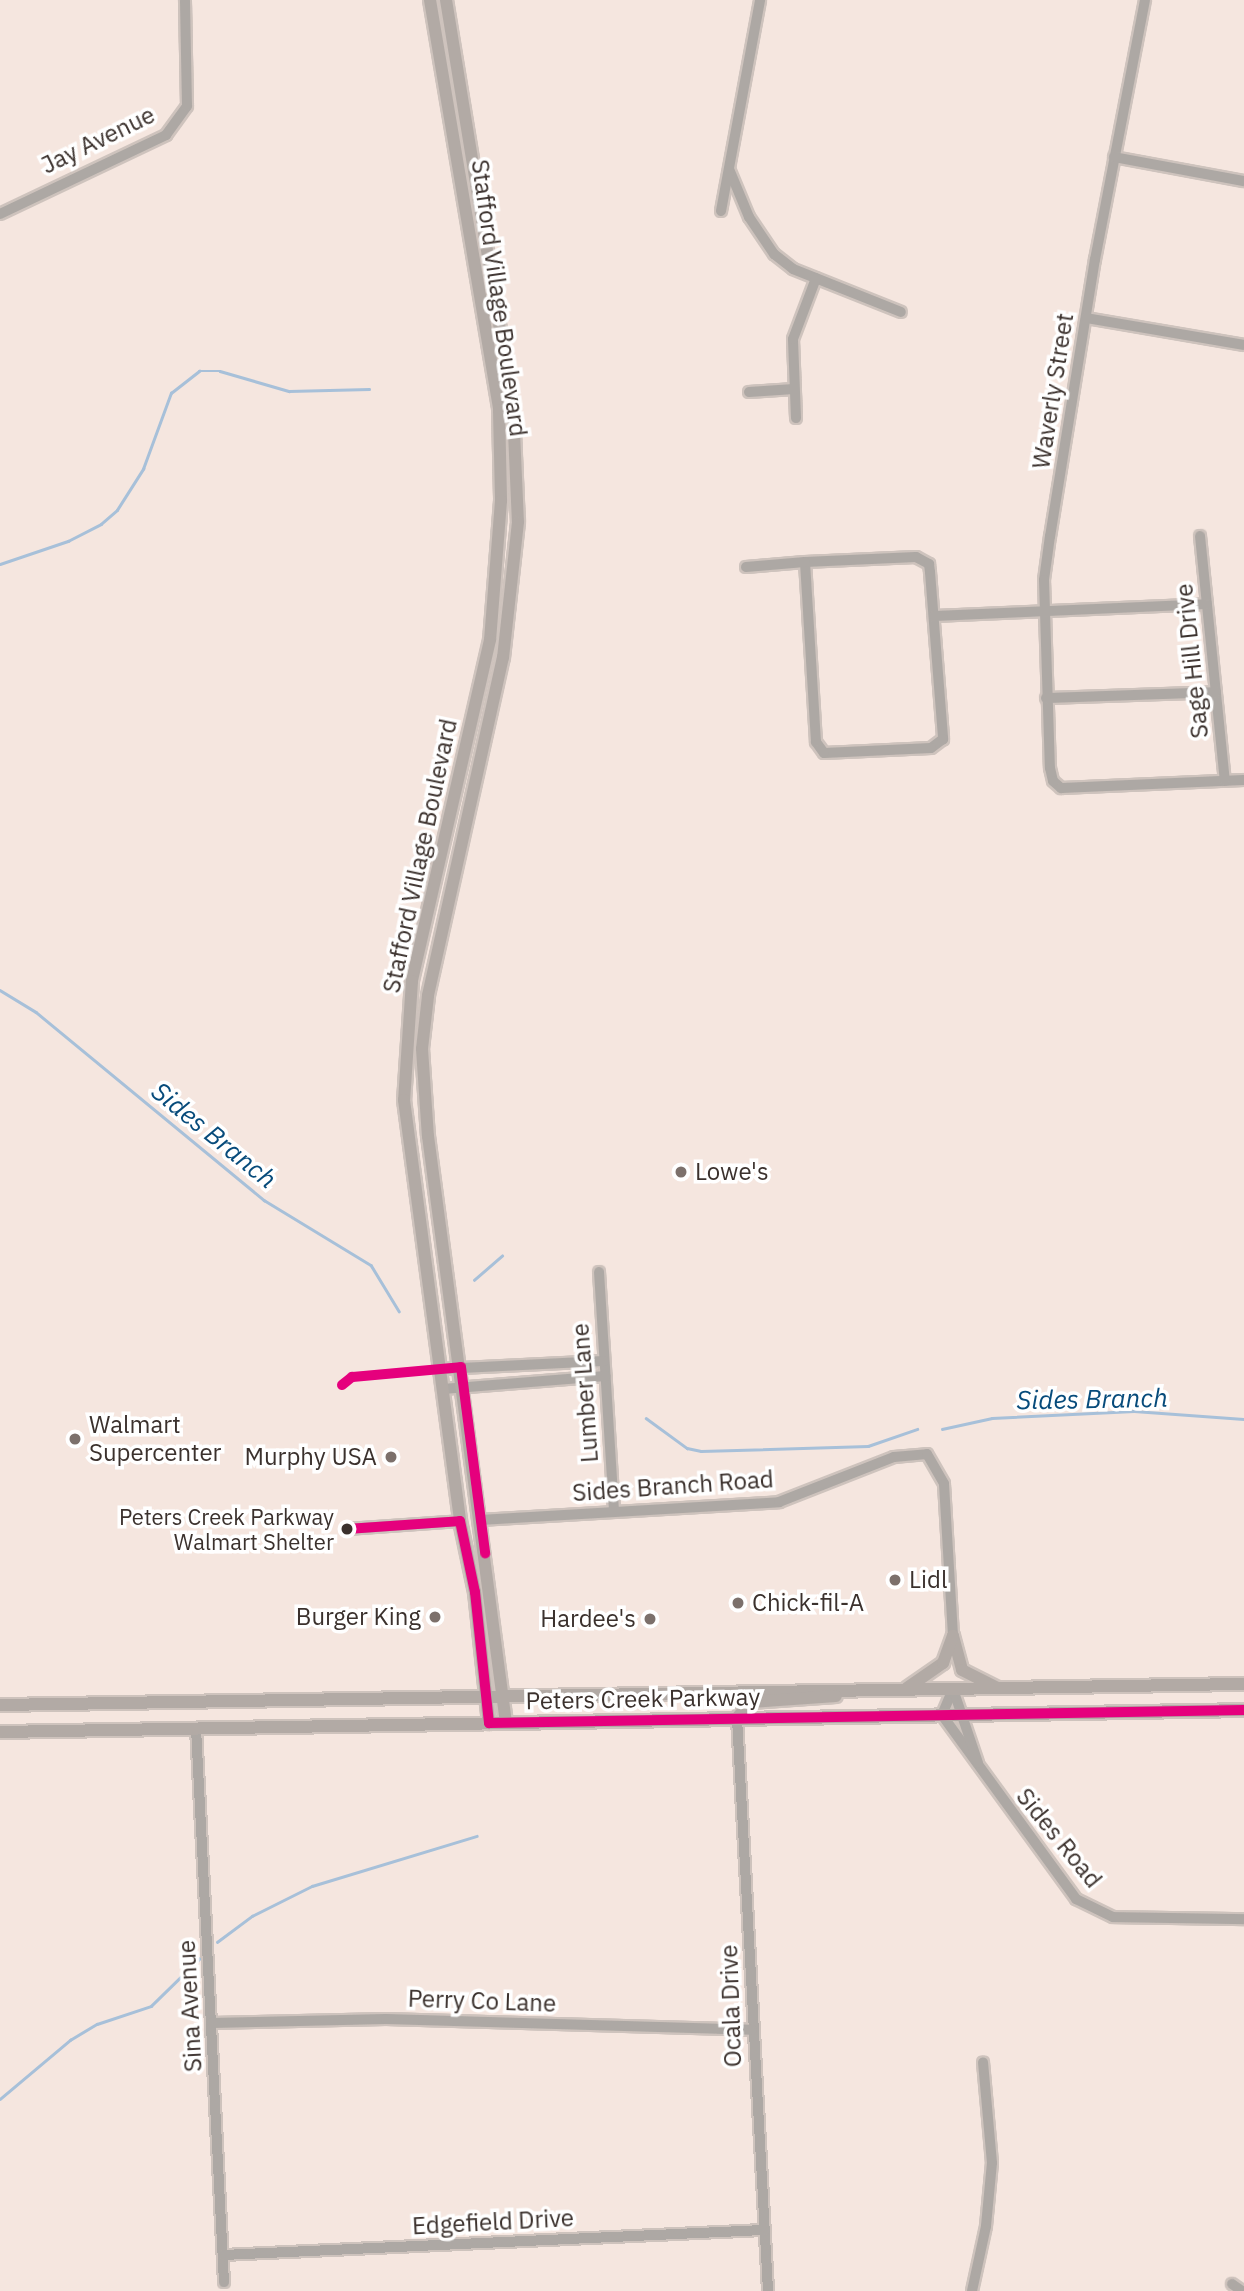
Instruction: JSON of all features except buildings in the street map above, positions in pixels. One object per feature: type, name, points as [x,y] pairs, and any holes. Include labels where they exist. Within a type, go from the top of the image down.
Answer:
[{"type":"main road","name":"Stafford Village Boulevard","points":[[430,0],[499,410],[501,501],[490,640],[412,981],[405,1031],[404,1100],[489,1723]]},
{"type":"main road","name":"Stafford Village Boulevard","points":[[446,0],[508,373],[518,482],[515,566],[505,645],[428,996],[422,1049],[428,1136],[505,1696],[506,1723]]},
{"type":"main road","points":[[953,1636],[962,1670],[997,1688]]},
{"type":"main road","points":[[902,1690],[929,1676],[943,1663],[953,1636]]},
{"type":"main road","name":"Peters Creek Parkway","points":[[0,1705],[1244,1684]]},
{"type":"main road","points":[[737,1718],[751,1702],[821,1700],[853,1691]]},
{"type":"main road","name":"Peters Creek Parkway","points":[[0,1732],[1244,1710]]},
{"type":"street","name":"Jay Avenue","points":[[0,214],[166,135],[187,106],[185,0]]},
{"type":"street","points":[[721,211],[760,0]]},
{"type":"street","name":"Waverly Street","points":[[1145,0],[1114,157],[1050,536],[1045,608],[1049,768],[1053,781],[1061,788],[1225,781]]},
{"type":"street","points":[[1114,157],[1244,181]]},
{"type":"street","points":[[729,169],[749,217],[769,248],[793,269],[901,312]]},
{"type":"street","points":[[796,418],[793,340],[816,278]]},
{"type":"street","points":[[1086,318],[1244,345]]},
{"type":"street","points":[[749,392],[794,390]]},
{"type":"street","name":"Sage Hill Drive","points":[[1200,536],[1225,781]]},
{"type":"street","points":[[746,566],[805,562],[916,556],[929,564],[943,730],[939,745],[824,753],[816,742],[805,562]]},
{"type":"street","points":[[934,616],[1045,608],[1207,604]]},
{"type":"street","points":[[1046,698],[1216,692]]},
{"type":"street","points":[[1225,781],[1244,780]]},
{"type":"street","name":"Lumber Lane","points":[[599,1272],[614,1511]]},
{"type":"street","points":[[441,1370],[604,1361]]},
{"type":"street","points":[[533,1363],[534,1380]]},
{"type":"street","points":[[443,1389],[605,1376]]},
{"type":"street","name":"Sides Branch Road","points":[[480,1520],[779,1502],[894,1457],[927,1454],[944,1484],[953,1636]]},
{"type":"street","points":[[347,1529],[460,1521]]},
{"type":"street","points":[[943,1715],[953,1689]]},
{"type":"street","name":"Sides Road","points":[[953,1689],[965,1714],[979,1769]]},
{"type":"street","name":"Sides Road","points":[[943,1715],[1058,1878],[1092,1910],[1134,1919],[1244,1919]]},
{"type":"street","name":"Ocala Drive","points":[[737,1718],[768,2291]]},
{"type":"street","name":"Sina Avenue","points":[[196,1728],[224,2282]]},
{"type":"street","name":"Perry Co Lane","points":[[212,2023],[386,2020],[752,2030]]},
{"type":"street","points":[[972,2291],[986,2226],[992,2163],[983,2062]]},
{"type":"street","name":"Edgefield Drive","points":[[223,2255],[764,2230]]},
{"type":"waterway","points":[[0,564],[68,541],[101,524],[117,510],[143,469],[171,393],[199,371],[220,371],[289,391],[369,389]]},
{"type":"waterway","name":"Sides Branch","points":[[0,990],[36,1012],[264,1200],[371,1265],[399,1311]]},
{"type":"waterway","name":"Sides Branch","points":[[474,1280],[502,1256]]},
{"type":"waterway","name":"Sides Branch","points":[[942,1429],[992,1418],[1134,1411],[1244,1419]]},
{"type":"waterway","name":"Sides Branch","points":[[646,1418],[687,1448],[701,1451],[868,1446],[917,1429]]},
{"type":"waterway","points":[[217,1942],[252,1916],[312,1886],[477,1836]]},
{"type":"waterway","points":[[0,2099],[70,2040],[97,2024],[151,2006],[201,1957]]},
{"type":"transit line","points":[[342,1385],[352,1377],[461,1367],[485,1553]]},
{"type":"transit line","points":[[347,1529],[460,1521],[475,1592],[489,1723],[1244,1710]]},
{"type":"place","name":"Lowe's","points":[[681,1172]]},
{"type":"place","name":"Walmart Supercenter","points":[[75,1439]]},
{"type":"place","name":"Murphy USA","points":[[391,1457]]},
{"type":"place","name":"Peters Creek Parkway Walmart Shelter","points":[[347,1529]]},
{"type":"place","name":"Lidl","points":[[895,1580]]},
{"type":"place","name":"Chick-fil-A","points":[[738,1603]]},
{"type":"place","name":"Burger King","points":[[435,1617]]},
{"type":"place","name":"Hardee's","points":[[650,1619]]}]
